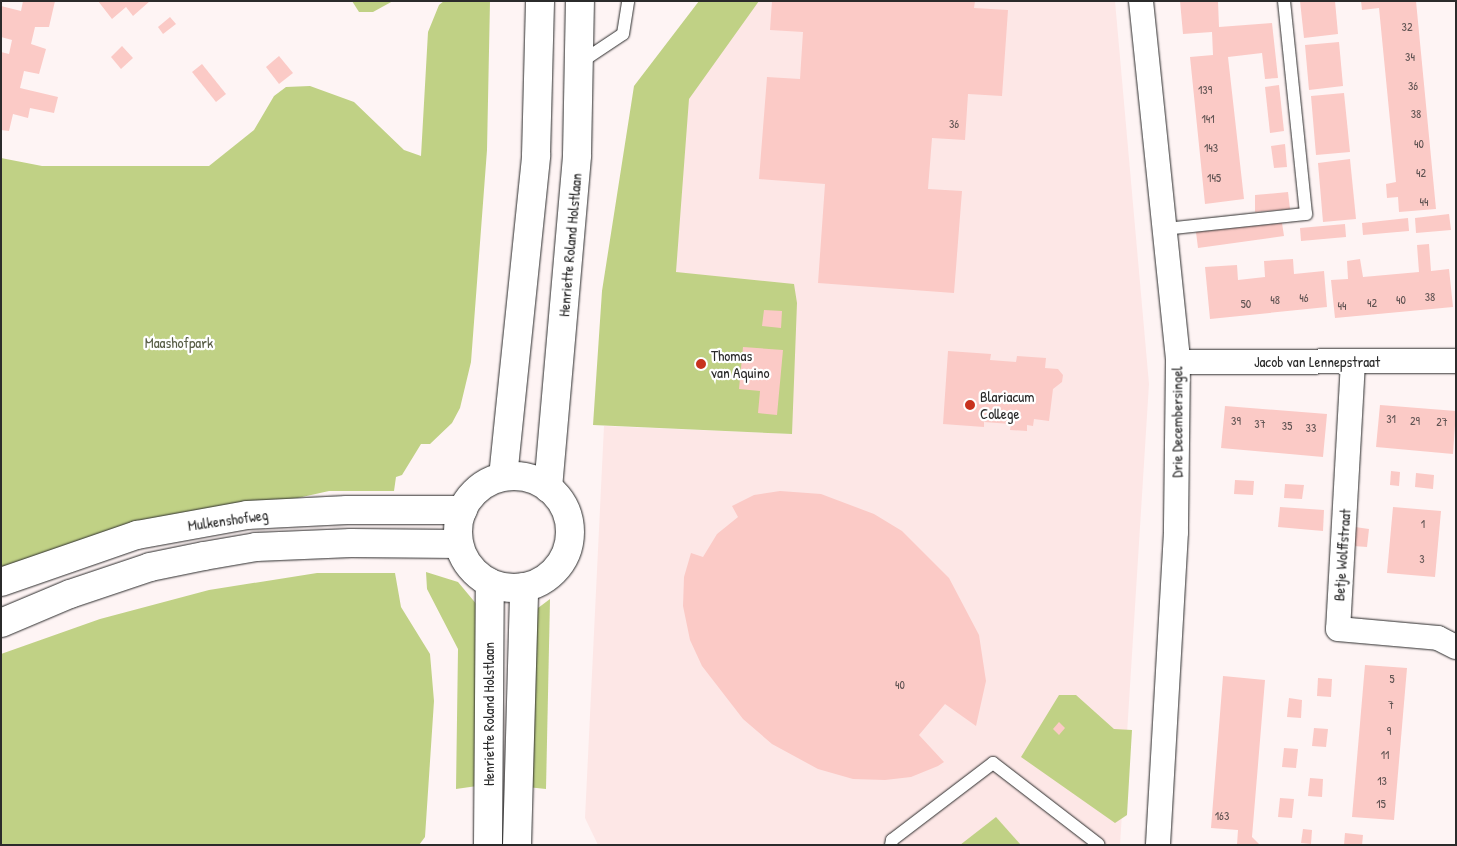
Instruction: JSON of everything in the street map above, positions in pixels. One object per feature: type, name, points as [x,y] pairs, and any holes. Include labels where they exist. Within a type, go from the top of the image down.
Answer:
[{"type":"street","points":[[503,477],[536,155],[541,62],[540,1]]},
{"type":"street","name":"Henriette Roland Holstlaan","points":[[548,488],[578,155],[581,62],[580,1]]},
{"type":"street","name":"Drie Decembersingel","points":[[1141,1],[1178,362],[1176,532],[1158,845]]},
{"type":"street","name":"Jacob van Lennepstraat","points":[[1178,362],[1456,361]]},
{"type":"street","name":"Betje Wolffstraat","points":[[1353,362],[1338,629],[1438,638],[1456,648]]},
{"type":"street","points":[[503,477],[526,477],[548,488],[557,496],[568,518],[569,543],[556,569],[537,583],[524,588],[507,588],[490,583],[466,561],[459,544],[458,525],[463,510],[479,488],[503,477]]},
{"type":"street","name":"Mulkenshofweg","points":[[1,582],[137,535],[238,517],[308,511],[463,510]]},
{"type":"street","name":"Mulkenshofweg","points":[[1,623],[70,594],[150,567],[256,547],[351,543],[459,544]]},
{"type":"street","name":"Henriette Roland Holstlaan","points":[[488,845],[490,583]]},
{"type":"street","name":"Henriette Roland Holstlaan","points":[[517,845],[524,588]]},
{"type":"lane","points":[[581,62],[623,34],[628,1]]},
{"type":"lane","points":[[1165,229],[1306,214],[1284,1]]},
{"type":"lane","points":[[891,845],[892,840],[993,763],[1098,844]]},
{"type":"shaded area","name":"Blariacum College","points":[[719,1],[1115,1],[1149,384],[1120,845],[598,845],[585,818],[604,426],[791,434],[651,297],[665,83]]},
{"type":"green space","points":[[352,1],[393,1],[373,12],[359,12]]},
{"type":"green space","name":"Maashofpark","points":[[444,1],[490,1],[487,150],[471,362],[460,408],[452,423],[430,444],[421,444],[402,475],[396,477],[394,491],[329,491],[177,525],[1,581],[1,158],[42,166],[209,166],[254,130],[274,96],[286,87],[310,86],[354,102],[404,150],[421,156],[428,32],[439,5]]},
{"type":"green space","points":[[699,1],[759,1],[689,99],[676,272],[794,284],[797,303],[792,434],[593,425],[602,291],[634,86]]},
{"type":"green space","points":[[426,572],[458,582],[478,606],[477,786],[456,789],[458,649],[427,589]]},
{"type":"green space","points":[[317,573],[395,573],[401,607],[430,654],[434,701],[425,837],[419,845],[1,845],[1,654],[100,619],[209,590]]},
{"type":"green space","points":[[550,599],[546,789],[527,787],[531,624],[538,608]]},
{"type":"green space","points":[[1059,695],[1076,695],[1114,729],[1132,730],[1127,815],[1115,823],[1021,757]]},
{"type":"green space","points":[[996,817],[1021,845],[960,845]]},
{"type":"building","points":[[23,1],[55,1],[49,27],[35,27],[31,44],[46,49],[39,74],[24,71],[20,88],[58,97],[54,113],[30,108],[28,118],[13,114],[9,131],[1,130],[1,52],[9,54],[12,40],[1,37],[1,6],[21,11]]},
{"type":"building","points":[[98,1],[150,1],[133,16],[126,7],[112,19]]},
{"type":"building","points":[[772,1],[975,1],[974,8],[1008,10],[1002,96],[968,94],[965,140],[932,138],[928,189],[962,191],[954,293],[818,283],[825,184],[759,179],[767,77],[800,79],[803,32],[770,30]]},
{"type":"building","points":[[1180,1],[1218,1],[1219,27],[1272,23],[1278,78],[1265,79],[1262,53],[1228,57],[1244,199],[1205,204],[1190,57],[1213,55],[1212,32],[1183,34]]},
{"type":"building","points":[[1300,1],[1335,1],[1338,34],[1304,38]]},
{"type":"building","points":[[1361,1],[1416,1],[1436,209],[1399,212],[1398,197],[1387,198],[1386,184],[1396,182],[1379,8],[1362,10]]},
{"type":"building","points":[[170,17],[176,24],[163,34],[158,27]]},
{"type":"building","points":[[1339,42],[1343,86],[1309,90],[1305,45]]},
{"type":"building","points":[[122,46],[133,58],[121,69],[111,57]]},
{"type":"building","points":[[279,56],[293,73],[279,84],[266,67]]},
{"type":"building","points":[[202,64],[226,94],[216,102],[192,72]]},
{"type":"building","points":[[1279,85],[1284,131],[1270,133],[1265,87]]},
{"type":"building","points":[[1344,93],[1350,152],[1316,155],[1311,96]]},
{"type":"building","points":[[1285,144],[1287,167],[1274,168],[1271,146]]},
{"type":"building","points":[[1350,159],[1356,219],[1323,222],[1318,163]]},
{"type":"building","points":[[1288,192],[1290,209],[1255,212],[1255,195]]},
{"type":"building","points":[[1449,214],[1451,230],[1416,233],[1415,218]]},
{"type":"building","points":[[1408,218],[1409,231],[1363,235],[1362,223]]},
{"type":"building","points":[[1282,223],[1284,236],[1198,248],[1196,232]]},
{"type":"building","points":[[1345,224],[1346,237],[1301,241],[1300,228]]},
{"type":"building","points":[[1429,244],[1431,271],[1449,269],[1453,307],[1335,318],[1331,280],[1348,279],[1347,261],[1360,259],[1363,277],[1419,272],[1417,245]]},
{"type":"building","points":[[1293,259],[1294,274],[1324,271],[1327,307],[1210,319],[1205,267],[1237,265],[1238,280],[1265,277],[1264,261]]},
{"type":"building","points":[[764,310],[782,311],[781,328],[762,326]]},
{"type":"building","points":[[743,347],[783,350],[777,415],[758,413],[760,391],[739,389]]},
{"type":"building","points":[[948,351],[991,354],[990,360],[1016,362],[1017,356],[1046,358],[1045,368],[1058,369],[1063,375],[1062,382],[1053,389],[1049,421],[1034,419],[1033,426],[1027,425],[1027,431],[1010,430],[1011,424],[984,422],[984,427],[943,424]]},
{"type":"building","points":[[1380,405],[1456,411],[1453,454],[1376,447]]},
{"type":"building","points":[[1225,406],[1327,414],[1323,457],[1221,448]]},
{"type":"building","points":[[1391,471],[1400,472],[1399,486],[1390,485]]},
{"type":"building","points":[[1416,473],[1434,475],[1433,489],[1415,487]]},
{"type":"building","points":[[1235,480],[1254,481],[1253,495],[1234,494]]},
{"type":"building","points":[[1285,484],[1304,485],[1302,499],[1284,498]]},
{"type":"building","points":[[780,491],[821,494],[874,514],[902,531],[949,578],[979,635],[986,681],[976,726],[945,704],[919,735],[944,762],[938,766],[911,777],[885,780],[853,779],[818,769],[772,744],[743,719],[702,666],[690,640],[683,606],[684,577],[691,553],[703,557],[717,534],[738,517],[732,506],[754,495]]},
{"type":"building","points":[[1280,507],[1324,510],[1323,531],[1278,527]]},
{"type":"building","points":[[1393,507],[1441,511],[1435,577],[1387,573]]},
{"type":"building","points":[[1355,527],[1369,529],[1367,547],[1353,546]]},
{"type":"building","points":[[1365,665],[1407,668],[1394,820],[1352,817]]},
{"type":"building","points":[[1223,676],[1265,680],[1252,837],[1260,845],[1237,845],[1238,830],[1211,828]]},
{"type":"building","points":[[1318,678],[1332,679],[1331,697],[1317,696]]},
{"type":"building","points":[[1289,698],[1302,700],[1301,718],[1287,717]]},
{"type":"building","points":[[1059,722],[1065,728],[1059,735],[1053,729]]},
{"type":"building","points":[[1314,728],[1328,729],[1326,747],[1312,746]]},
{"type":"building","points":[[1284,748],[1298,749],[1296,768],[1282,767]]},
{"type":"building","points":[[1310,778],[1323,779],[1322,797],[1308,796]]},
{"type":"building","points":[[1280,798],[1294,799],[1292,818],[1278,817]]},
{"type":"building","points":[[1303,829],[1312,830],[1311,844],[1301,843]]},
{"type":"building","points":[[1345,833],[1363,835],[1362,845],[1344,845]]},
{"type":"place","name":"Thomas van Aquino","points":[[701,364]]},
{"type":"place","name":"Blariacum College","points":[[970,405]]}]
